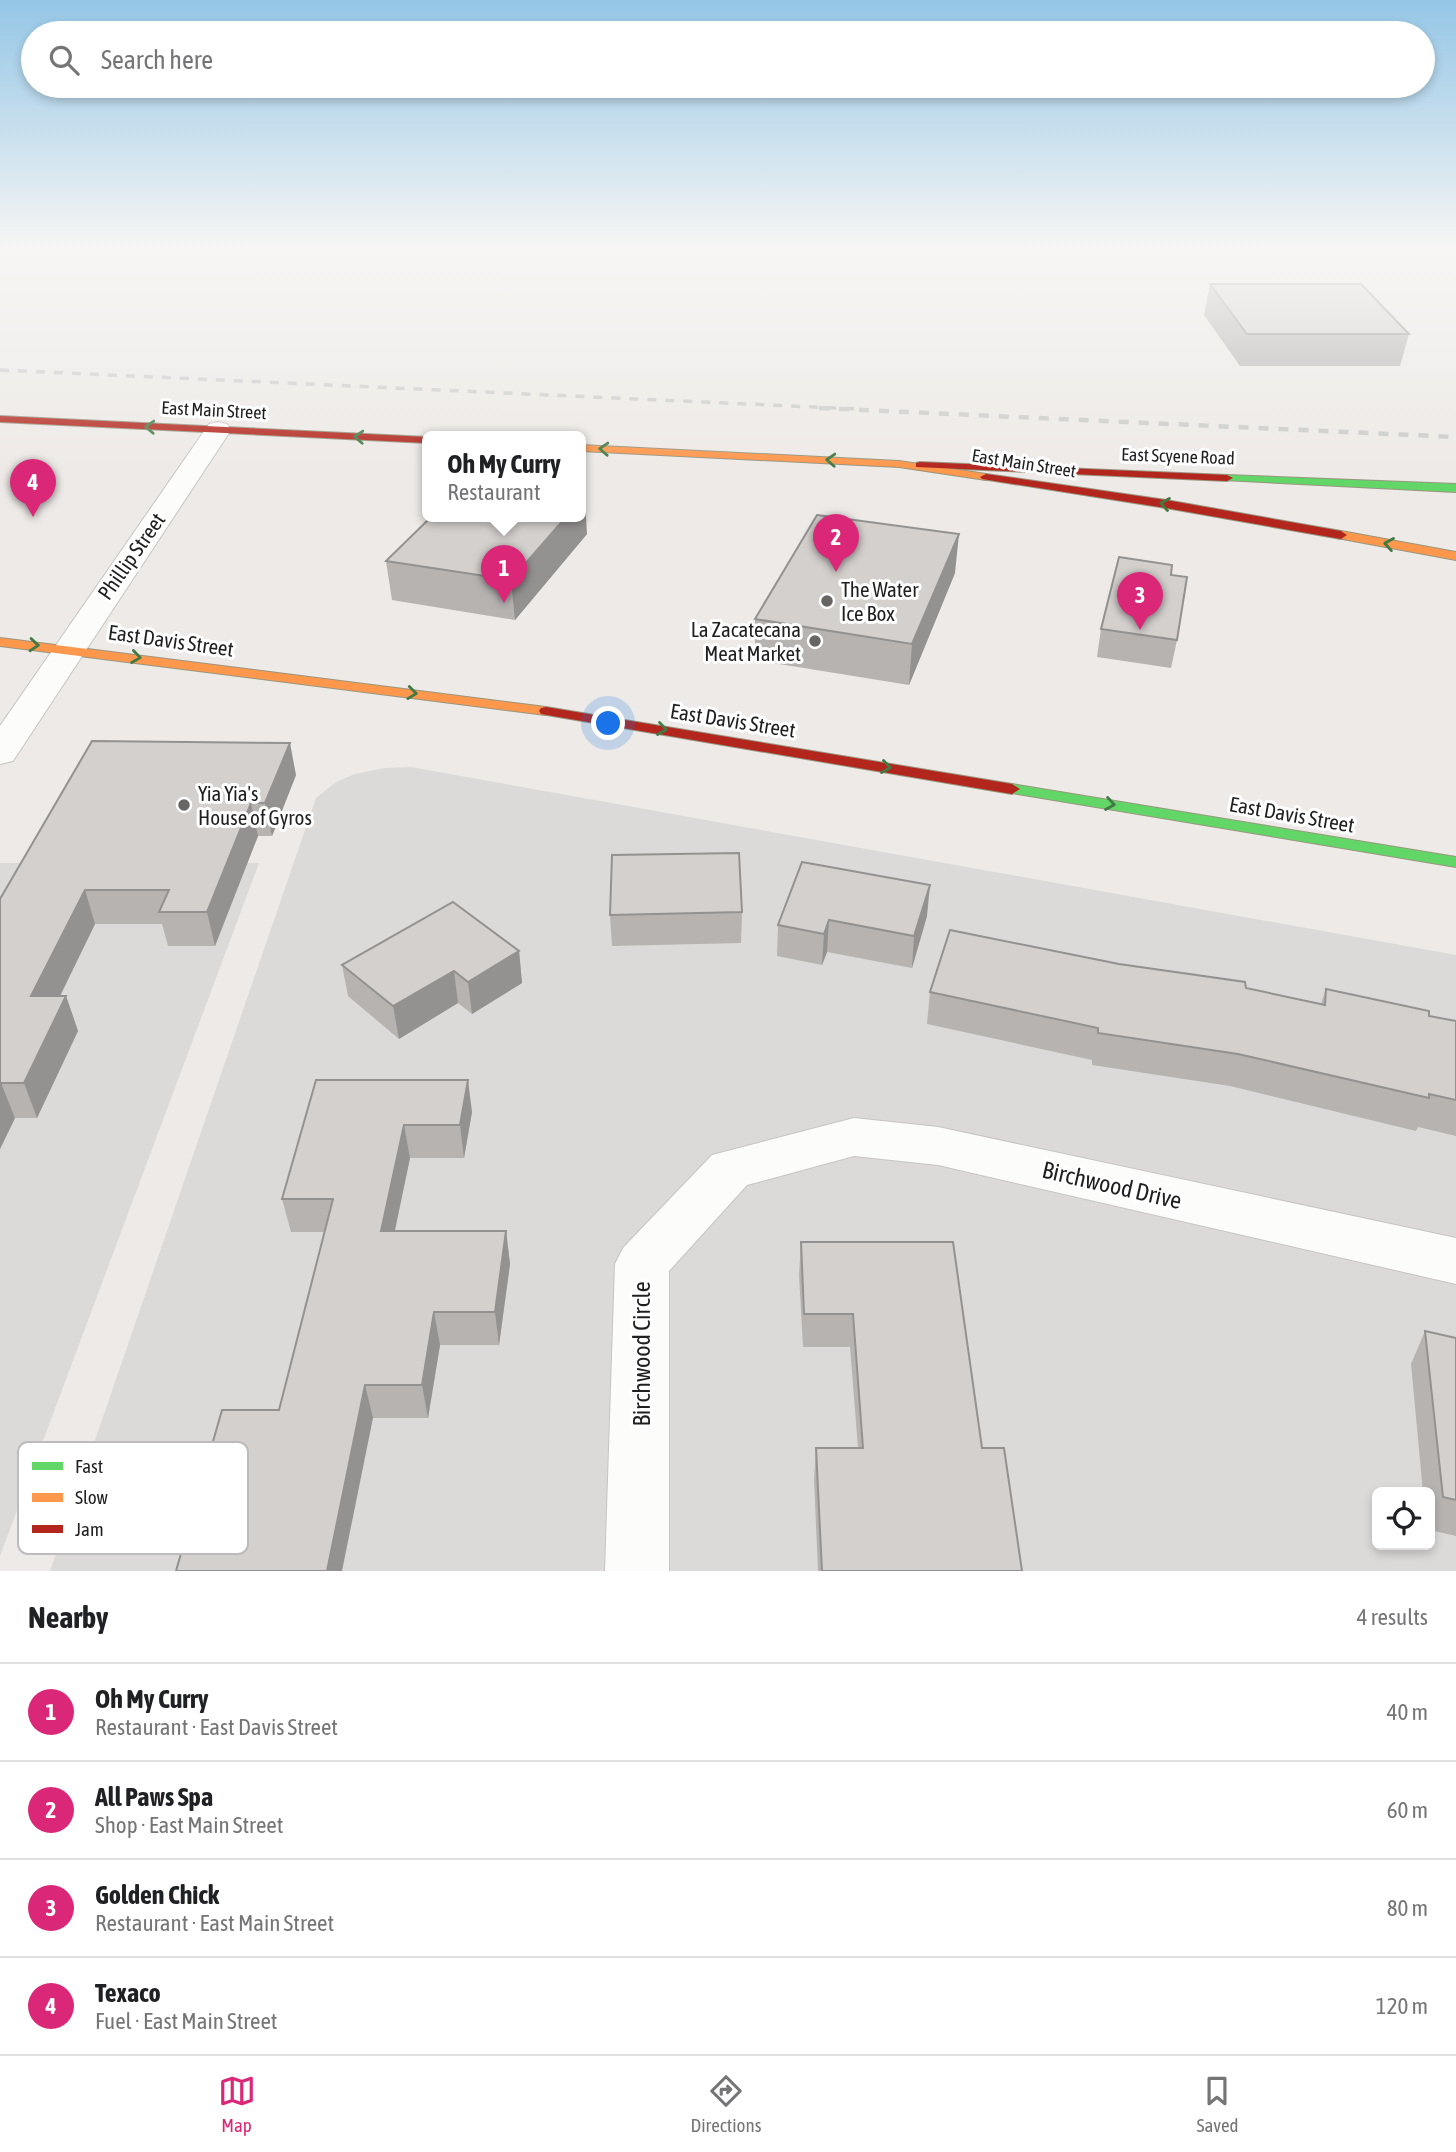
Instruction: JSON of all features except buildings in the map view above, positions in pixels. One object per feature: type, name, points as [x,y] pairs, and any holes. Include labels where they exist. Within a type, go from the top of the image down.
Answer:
[{"type":"main road","name":"East Main Street","points":[[0,419],[422,440]]},
{"type":"main road","name":"East Main Street","points":[[586,448],[899,464],[1166,504],[1456,556]]},
{"type":"main road","name":"East Scyene Road","points":[[899,464],[1456,488]]},
{"type":"main road","name":"East Davis Street","points":[[0,642],[68,648],[551,712],[1456,862]]},
{"type":"street","name":"Phillip Street","points":[[0,753],[68,648],[218,430]]},
{"type":"street","name":"Birchwood Drive","points":[[768,1159],[854,1137],[938,1146],[1456,1261]]},
{"type":"street","name":"Birchwood Circle","points":[[638,1571],[642,1264],[730,1169],[768,1159]]},
{"type":"shaded area","points":[[411,767],[1456,955],[1456,1571],[50,1571],[56,1554],[248,1554],[248,1442],[94,1442],[316,798],[336,782],[355,774],[385,768]]},
{"type":"shaded area","points":[[0,863],[259,863],[43,1442],[18,1442],[18,1508],[0,1556]]},
{"type":"railway","points":[[0,370],[857,409]]},
{"type":"railway","points":[[819,408],[1456,437]]},
{"type":"traffic: fast","points":[[1227,478],[1456,488]]},
{"type":"traffic: fast","points":[[1012,789],[1456,862]]},
{"type":"traffic: slow","points":[[586,448],[899,464],[986,477]]},
{"type":"traffic: slow","points":[[1341,535],[1456,556]]},
{"type":"traffic: slow","points":[[0,642],[546,711]]},
{"type":"traffic: jam","points":[[0,419],[422,440]]},
{"type":"traffic: jam","points":[[920,465],[1227,478]]},
{"type":"traffic: jam","points":[[986,477],[1166,504],[1341,535]]},
{"type":"traffic: jam","points":[[546,711],[1012,789]]},
{"type":"place","name":"Texaco","points":[[33,517]]},
{"type":"place","name":"All Paws Spa","points":[[836,572]]},
{"type":"place","name":"The Water Ice Box","points":[[827,601]]},
{"type":"place","name":"Oh My Curry","points":[[504,603]]},
{"type":"place","name":"Golden Chick","points":[[1140,630]]},
{"type":"place","name":"La Zacatecana Meat Market","points":[[815,641]]},
{"type":"place","name":"Yia Yia's House of Gyros","points":[[184,805]]}]
